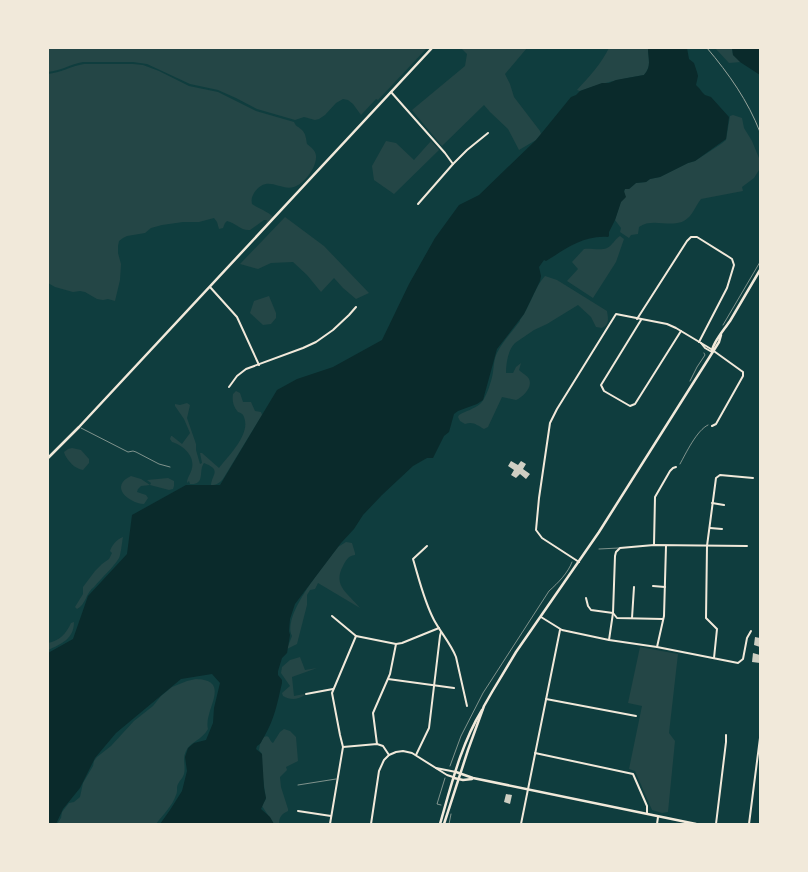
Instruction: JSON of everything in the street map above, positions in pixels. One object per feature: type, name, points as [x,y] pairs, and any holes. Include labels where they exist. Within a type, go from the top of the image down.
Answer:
[{"type":"street","points":[[48,458],[432,48]]},
{"type":"street","points":[[391,92],[453,164]]},
{"type":"street","points":[[418,204],[453,164],[488,133]]},
{"type":"street","points":[[637,319],[687,241],[692,237],[697,237],[732,259],[734,265],[727,288],[700,342]]},
{"type":"street","points":[[440,824],[456,772],[474,725],[502,673],[579,562],[665,428],[712,350],[719,342],[721,335],[760,270]]},
{"type":"street","points":[[210,287],[236,317],[259,365]]},
{"type":"street","points":[[229,387],[237,376],[246,369],[316,342],[333,330],[356,307]]},
{"type":"street","points":[[579,562],[536,532],[535,527],[550,423],[616,314],[671,326],[700,342],[742,370],[744,374],[716,424],[712,426]]},
{"type":"street","points":[[641,320],[602,383],[604,391],[628,405],[634,405],[681,331]]},
{"type":"street","points":[[700,342],[704,348],[712,350]]},
{"type":"street","points":[[654,545],[655,497],[670,471],[676,468]]},
{"type":"street","points":[[714,658],[716,629],[706,618],[707,546],[716,478],[720,475],[753,478]]},
{"type":"street","points":[[712,503],[724,505]]},
{"type":"street","points":[[710,528],[722,529]]},
{"type":"street","points":[[609,640],[615,556],[620,548],[654,545],[747,546]]},
{"type":"street","points":[[427,546],[413,559],[429,608],[456,657],[467,706]]},
{"type":"street","points":[[657,647],[663,619],[666,546]]},
{"type":"street","points":[[653,586],[665,586]]},
{"type":"street","points":[[632,618],[634,587]]},
{"type":"street","points":[[586,598],[591,610],[612,613],[617,618],[663,619]]},
{"type":"street","points":[[332,616],[356,636],[396,644],[439,628]]},
{"type":"street","points":[[540,617],[560,630],[738,663],[743,659],[747,638],[751,631]]},
{"type":"street","points":[[521,824],[560,630]]},
{"type":"street","points":[[416,755],[429,728],[442,632]]},
{"type":"street","points":[[330,824],[343,747],[332,697],[333,689],[356,636]]},
{"type":"street","points":[[378,744],[373,713],[391,670],[396,644]]},
{"type":"street","points":[[388,679],[454,688]]},
{"type":"street","points":[[306,694],[333,689]]},
{"type":"street","points":[[546,699],[636,716]]},
{"type":"street","points":[[444,824],[484,706]]},
{"type":"street","points":[[716,824],[726,735]]},
{"type":"street","points":[[749,824],[760,738]]},
{"type":"street","points":[[343,747],[378,744],[383,746],[389,755]]},
{"type":"street","points":[[371,824],[379,771],[382,763],[389,755],[396,752],[409,752],[454,778],[467,780],[473,778]]},
{"type":"street","points":[[535,753],[634,774],[647,806],[647,814]]},
{"type":"street","points":[[434,767],[528,790],[696,824]]},
{"type":"street","points":[[298,810],[331,816]]},
{"type":"street","points":[[657,824],[658,817]]},
{"type":"lane","points":[[79,427],[128,452],[136,452],[159,464],[170,467]]},
{"type":"lane","points":[[598,549],[620,548]]},
{"type":"lane","points":[[298,785],[338,778]]},
{"type":"path","points":[[724,323],[760,262]]},
{"type":"path","points":[[686,387],[704,355],[704,348]]},
{"type":"path","points":[[676,468],[705,425],[712,426]]},
{"type":"path","points":[[549,591],[571,566],[572,559],[574,558]]},
{"type":"path","points":[[437,804],[444,806]]},
{"type":"path","points":[[448,824],[453,808]]},
{"type":"shaded area","points":[[48,48],[427,48],[378,100],[376,99],[361,115],[353,104],[343,99],[319,119],[315,120],[304,117],[295,120],[257,109],[218,90],[190,84],[147,64],[133,62],[83,62],[48,72]]},
{"type":"shaded area","points":[[461,48],[527,48],[505,74],[514,97],[540,131],[541,134],[536,140],[519,150],[508,129],[484,105],[442,146],[416,115],[412,110],[465,66],[467,54]]},
{"type":"shaded area","points":[[609,48],[648,48],[648,69],[644,75],[580,91],[577,90],[599,65]]},
{"type":"shaded area","points":[[648,48],[687,48],[689,59],[694,63],[698,76],[696,85],[705,95],[711,97],[729,117],[726,139],[695,161],[660,177],[636,183],[629,189],[625,189],[626,197],[621,202],[608,237],[591,238],[568,248],[546,261],[544,260],[539,267],[540,281],[524,314],[497,349],[483,400],[454,414],[449,432],[444,436],[433,458],[427,458],[413,466],[363,515],[295,604],[290,619],[287,653],[282,658],[278,671],[282,683],[277,704],[268,730],[256,749],[262,754],[266,798],[261,809],[270,817],[274,824],[160,824],[182,791],[187,771],[185,757],[188,748],[194,743],[206,740],[213,723],[214,708],[220,683],[212,674],[181,679],[116,733],[95,758],[80,788],[63,809],[56,824],[48,824],[48,653],[73,639],[88,596],[127,554],[132,515],[186,485],[220,485],[277,390],[297,379],[333,367],[382,340],[409,284],[435,238],[459,205],[479,195],[536,140],[571,97],[580,91],[602,83],[644,75],[649,65]]},
{"type":"shaded area","points":[[715,48],[732,48],[733,55],[741,62],[729,63]]},
{"type":"shaded area","points":[[732,48],[760,48],[760,75],[740,62],[733,55]]},
{"type":"shaded area","points":[[84,64],[143,65],[189,86],[218,92],[256,111],[294,122],[306,137],[307,144],[315,152],[316,160],[314,165],[302,182],[294,187],[289,188],[268,184],[259,187],[254,193],[252,204],[273,217],[266,224],[267,220],[264,220],[250,230],[247,230],[227,221],[223,228],[219,229],[214,218],[199,222],[162,225],[151,228],[145,233],[123,238],[119,241],[118,246],[121,264],[120,280],[115,301],[97,299],[85,292],[73,292],[55,287],[48,283],[48,74]]},
{"type":"shaded area","points":[[730,116],[742,118],[744,128],[759,158],[759,170],[754,178],[742,187],[743,191],[701,199],[690,216],[678,223],[645,224],[639,227],[638,234],[631,235],[629,238],[620,232],[621,228],[615,220],[625,189],[629,189],[636,183],[660,177],[695,161],[721,144],[726,140]]},
{"type":"shaded area","points":[[386,141],[396,143],[414,160],[431,141],[439,150],[394,194],[374,180],[372,166]]},
{"type":"shaded area","points":[[285,217],[324,246],[369,293],[356,299],[334,278],[321,292],[293,262],[271,263],[258,269],[240,264]]},
{"type":"shaded area","points":[[620,236],[624,239],[616,262],[593,298],[567,281],[578,269],[572,262],[584,249],[607,248]]},
{"type":"shaded area","points":[[545,276],[557,280],[607,311],[607,323],[602,328],[596,327],[591,317],[578,305],[515,343],[508,357],[506,373],[513,373],[521,363],[519,370],[529,379],[530,385],[522,397],[516,400],[502,397],[488,427],[484,429],[473,423],[465,424],[460,421],[459,415],[478,406],[482,402],[491,380],[497,353],[520,321]]},
{"type":"shaded area","points":[[269,296],[276,313],[276,318],[271,324],[263,325],[250,313],[254,301]]},
{"type":"shaded area","points":[[236,391],[240,393],[243,402],[251,402],[255,411],[261,412],[262,415],[220,482],[211,485],[215,472],[213,468],[204,463],[200,480],[195,484],[190,484],[189,481],[187,483],[192,468],[192,459],[184,448],[170,439],[172,436],[182,444],[190,433],[175,404],[187,403],[190,405],[187,418],[196,444],[200,464],[202,463],[200,453],[202,453],[219,468],[238,444],[244,430],[244,416],[238,412],[233,403],[233,394]]},
{"type":"shaded area","points":[[72,448],[81,450],[89,459],[89,463],[83,470],[72,464],[65,455],[64,452]]},
{"type":"shaded area","points":[[131,476],[141,479],[150,485],[141,486],[137,492],[146,495],[148,498],[144,504],[132,501],[121,489],[121,484]]},
{"type":"shaded area","points":[[168,478],[174,481],[173,489],[169,490],[150,485],[151,483],[147,480]]},
{"type":"shaded area","points":[[123,537],[119,558],[91,589],[82,605],[77,609],[75,607],[83,594],[83,587],[95,571],[109,559],[113,544]]},
{"type":"shaded area","points":[[346,542],[352,543],[355,555],[346,560],[339,579],[343,589],[360,608],[318,583],[315,589],[310,590],[307,595],[307,605],[297,644],[287,649],[292,636],[293,615],[306,590],[338,547]]},
{"type":"shaded area","points":[[74,622],[72,633],[69,637],[48,650],[48,643],[56,641]]},
{"type":"shaded area","points":[[640,647],[678,654],[669,733],[675,741],[668,812],[662,813],[652,810],[635,771],[629,769],[642,706],[628,703]]},
{"type":"shaded area","points":[[300,657],[305,670],[317,668],[292,677],[294,696],[305,695],[296,699],[288,698],[283,696],[282,693],[290,686],[281,673],[282,667],[290,660]]},
{"type":"shaded area","points":[[196,679],[207,681],[213,685],[215,691],[209,714],[208,729],[186,751],[184,774],[177,785],[175,799],[156,824],[57,824],[62,812],[69,803],[74,802],[80,797],[83,783],[97,757],[111,746],[134,721],[172,687]]},
{"type":"shaded area","points":[[284,729],[290,731],[296,737],[298,761],[286,767],[287,770],[280,777],[288,811],[281,816],[279,824],[274,824],[262,806],[266,799],[261,764],[262,754],[259,750],[264,737],[268,737],[273,743]]},
{"type":"building","points":[[511,461],[518,465],[521,461],[526,464],[523,469],[530,474],[526,479],[520,474],[516,478],[511,475],[514,470],[508,466]]},
{"type":"building","points":[[755,637],[760,638],[760,647],[754,645]]},
{"type":"building","points":[[753,653],[760,655],[760,663],[752,662]]},
{"type":"building","points":[[506,794],[512,795],[510,804],[504,802]]},
{"type":"railway","points":[[707,48],[737,88],[750,109],[760,132]]}]
